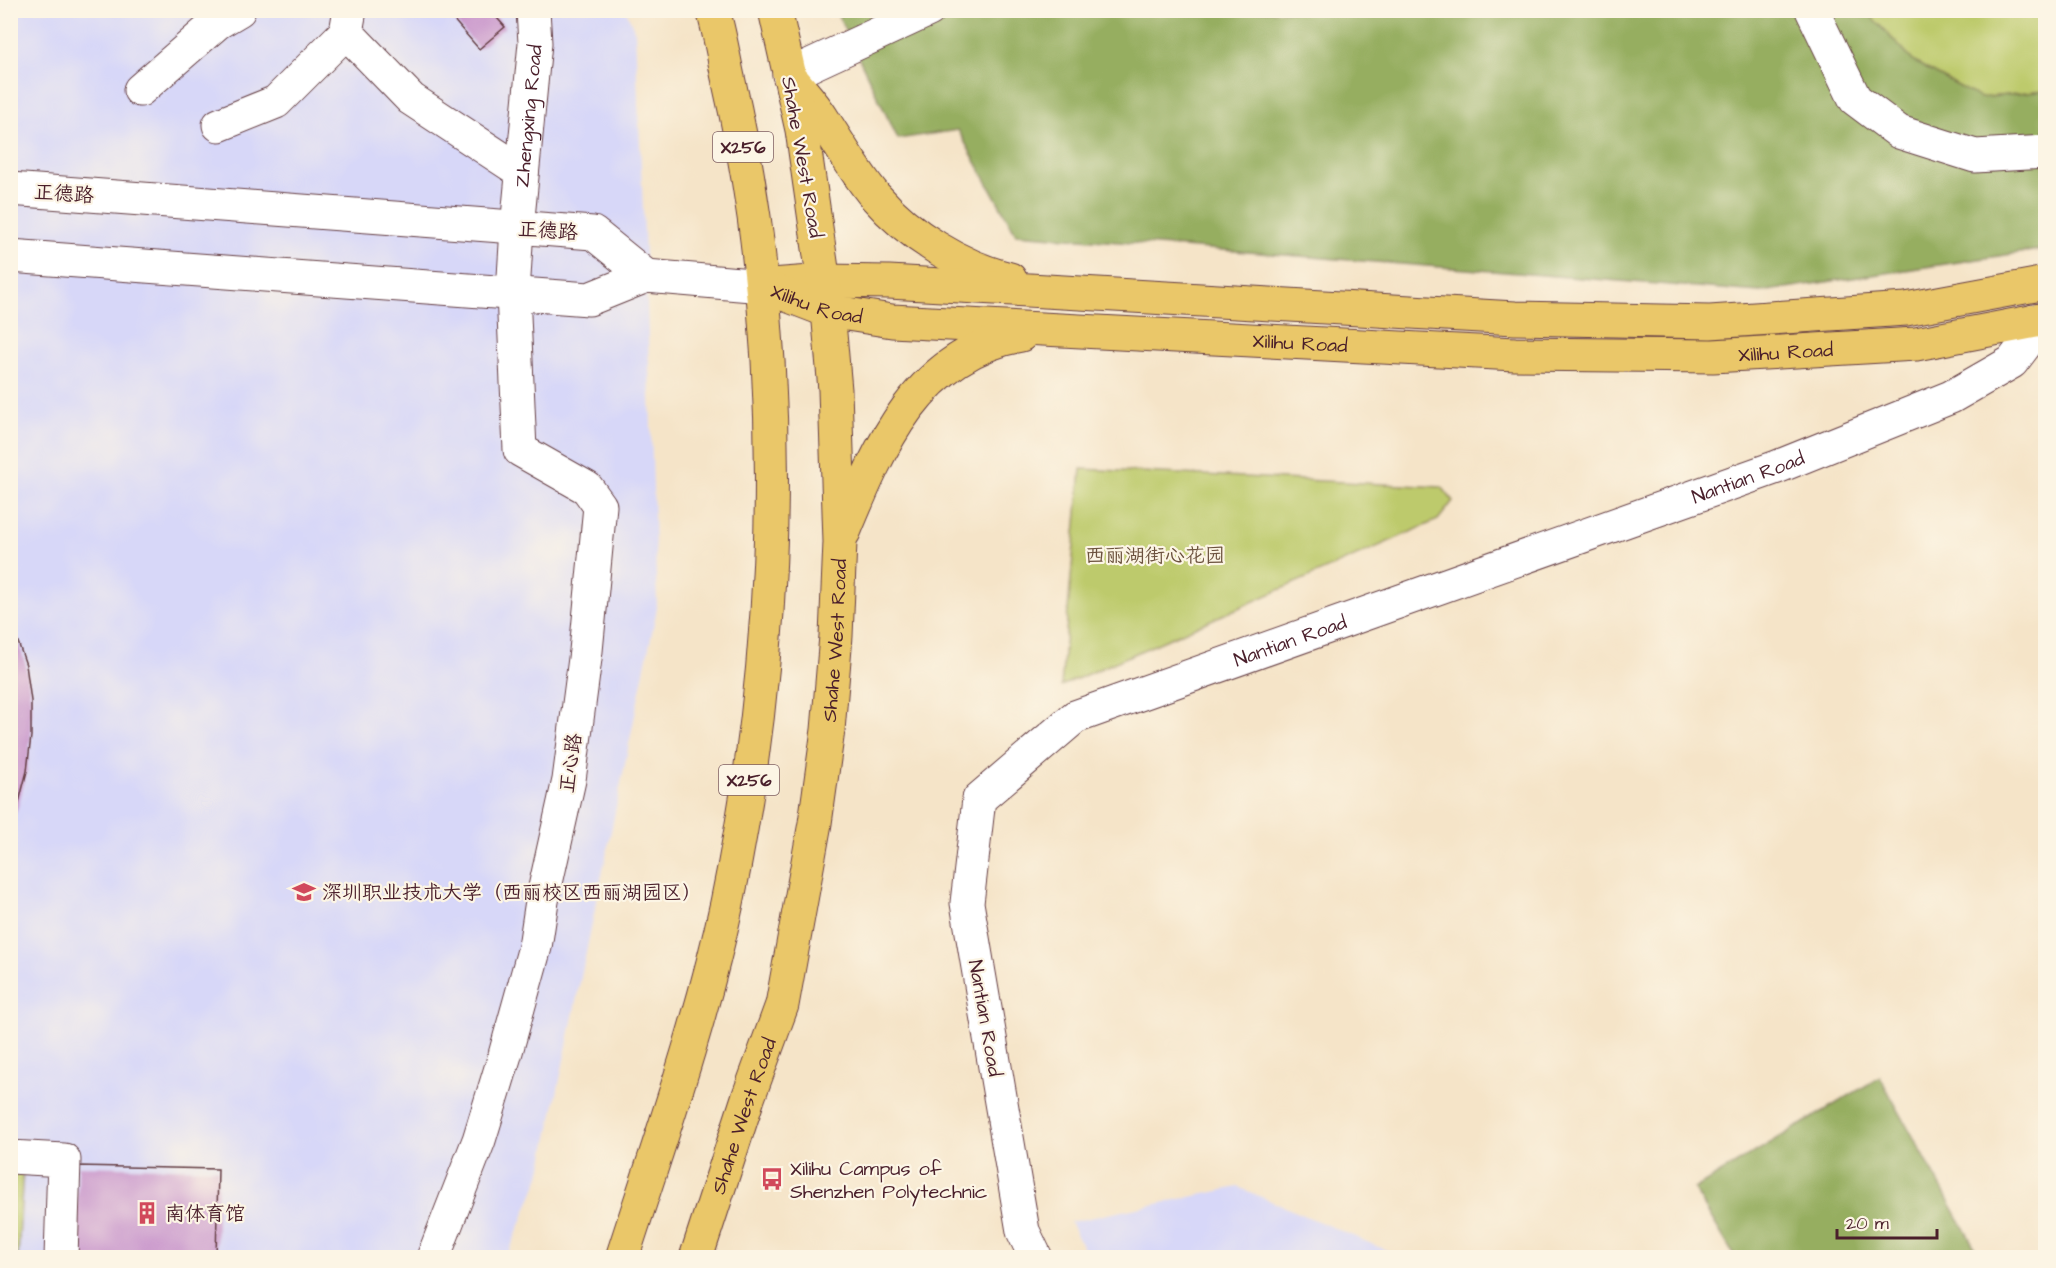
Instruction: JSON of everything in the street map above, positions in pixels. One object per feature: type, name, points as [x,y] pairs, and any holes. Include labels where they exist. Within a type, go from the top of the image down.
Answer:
[{"type":"main road","name":"X256","points":[[622,1257],[681,1078],[706,991],[727,902],[744,812],[757,722],[765,642],[770,540],[769,358],[763,286],[742,141],[713,10]]},
{"type":"main road","name":"Shahe West Road","points":[[696,1257],[748,1098],[782,1005],[828,730],[836,636],[840,542],[835,390],[826,296],[802,130],[775,10]]},
{"type":"main road","points":[[789,75],[822,117],[846,157],[875,196],[910,229],[953,257],[997,276],[1058,291]]},
{"type":"main road","name":"Xilihu Road","points":[[826,296],[889,282],[1515,318],[1710,322],[1906,309],[2046,283]]},
{"type":"main road","name":"Xilihu Road","points":[[763,286],[826,296],[892,321],[1515,354],[1713,356],[1916,344],[2040,320]]},
{"type":"main road","points":[[840,542],[867,478],[892,429],[921,390],[958,358],[1002,339],[1055,329]]},
{"type":"street","points":[[140,90],[217,22],[239,10]]},
{"type":"street","name":"Zhengxing Road","points":[[513,293],[535,43],[533,10]]},
{"type":"street","points":[[789,75],[929,10]]},
{"type":"street","points":[[1812,10],[1855,99],[1899,132],[1975,156],[2046,152]]},
{"type":"street","points":[[219,125],[276,102],[348,21],[411,99],[522,172]]},
{"type":"street","name":"正德路","points":[[10,189],[593,233],[646,276]]},
{"type":"street","points":[[10,256],[589,299],[646,276],[763,286]]},
{"type":"street","name":"正心路","points":[[433,1257],[478,1140],[506,1055],[535,947],[542,901],[569,780],[586,651],[600,506],[587,488],[520,450],[513,293]]},
{"type":"street","name":"Nantian Road","points":[[1036,1257],[1023,1231],[967,903],[979,798],[1075,717],[1777,466],[1951,398],[2012,362],[2040,320]]},
{"type":"street","points":[[10,1156],[64,1160],[61,1257]]},
{"type":"shaded area","name":"深圳职业技术大学（西丽校区西丽湖园区）","points":[[626,10],[635,32],[657,608],[540,1176],[507,1257],[11,1257],[10,11]]},
{"type":"shaded area","points":[[1238,1187],[1402,1257],[1088,1257],[1070,1222]]},
{"type":"green space","points":[[836,11],[1866,11],[1914,62],[1980,98],[2045,91],[2045,249],[1760,292],[1016,234],[958,130],[898,139]]},
{"type":"green space","points":[[1866,11],[2045,11],[2045,91],[1980,98],[1914,62]]},
{"type":"green space","name":"西丽湖街心花园","points":[[1081,469],[1442,487],[1453,501],[1438,520],[1061,686]]},
{"type":"green space","points":[[1880,1077],[1980,1257],[1735,1257],[1694,1189]]},
{"type":"green space","points":[[10,1170],[23,1170],[18,1257],[11,1257]]},
{"type":"building","points":[[445,10],[490,10],[505,27],[479,49]]},
{"type":"building","points":[[10,619],[26,665],[31,701],[31,736],[27,771],[11,824]]},
{"type":"building","name":"南体育馆","points":[[78,1166],[218,1169],[216,1258],[76,1258]]},
{"type":"place","name":"深圳职业技术大学（西丽校区西丽湖园区）","points":[[304,892]]},
{"type":"place","name":"Xilihu Campus of Shenzhen Polytechnic","points":[[772,1179]]},
{"type":"place","name":"南体育馆","points":[[147,1213]]}]
